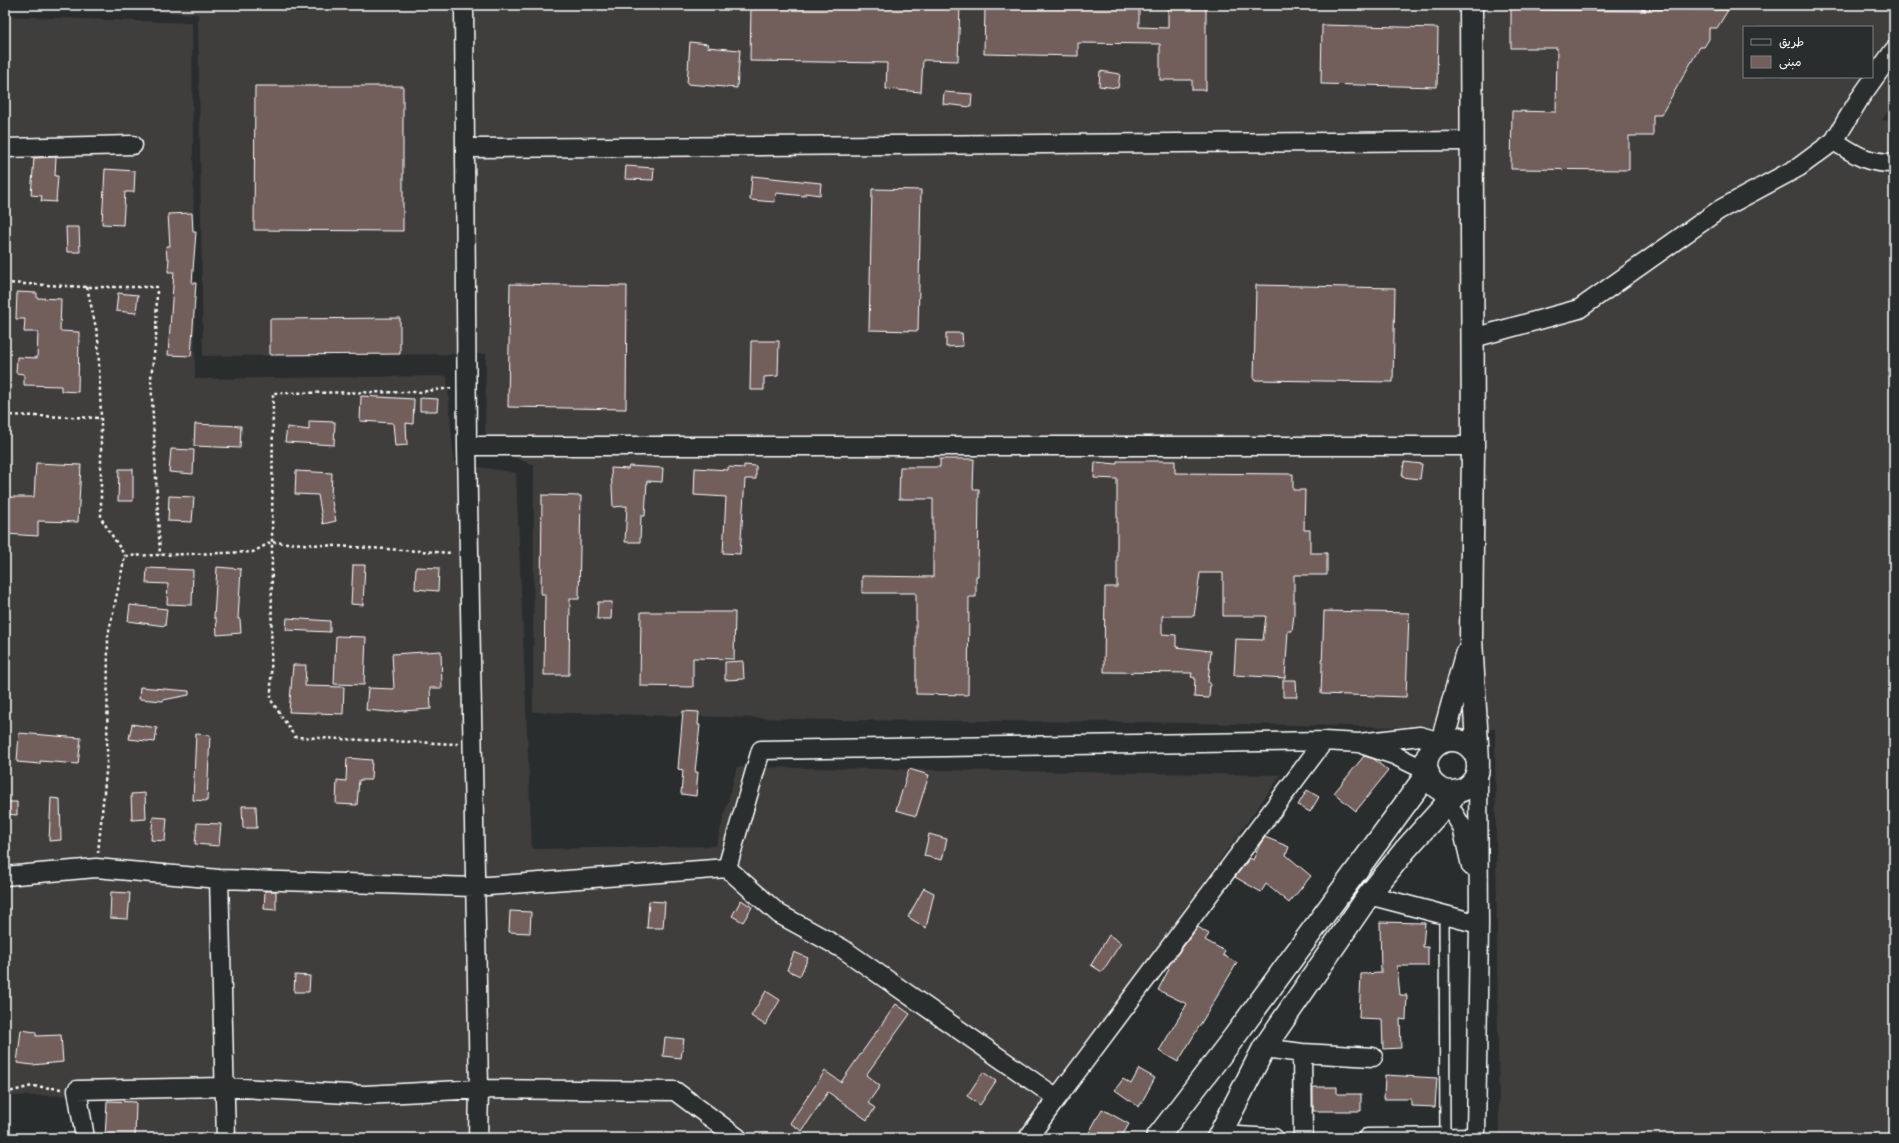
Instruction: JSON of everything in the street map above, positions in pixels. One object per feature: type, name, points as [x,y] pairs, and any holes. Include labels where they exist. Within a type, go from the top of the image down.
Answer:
[{"type":"street","points":[[464,5],[467,446],[474,887],[479,1089],[478,1138]]},
{"type":"street","points":[[1367,1138],[1476,1138],[1479,917],[1478,765],[1471,639],[1473,338],[1471,5]]},
{"type":"street","points":[[1473,338],[1579,309],[1719,210],[1798,167],[1834,141],[1860,98],[1894,50]]},
{"type":"street","points":[[465,148],[1471,141]]},
{"type":"street","points":[[1834,141],[1861,159],[1883,163],[1894,163]]},
{"type":"street","points":[[5,148],[133,144]]},
{"type":"street","points":[[467,446],[1473,446]]},
{"type":"street","points":[[1471,639],[1442,742],[1434,747],[1429,754],[1427,763],[1456,816],[1464,836],[1479,917]]},
{"type":"street","points":[[727,868],[761,750],[1324,741],[1359,743],[1420,736],[1442,742],[1458,740],[1465,743],[1471,748],[1478,765],[1476,776],[1472,782],[1440,785],[1410,797],[1235,1036],[1157,1138]]},
{"type":"street","points":[[1028,1138],[1324,741]]},
{"type":"street","points":[[1359,743],[1394,755],[1440,785]]},
{"type":"street","points":[[1274,1138],[1219,1137],[1264,1048],[1369,895],[1432,819],[1440,785]]},
{"type":"street","points":[[1410,797],[1421,796],[1426,799],[1433,808],[1432,819]]},
{"type":"street","points":[[5,876],[96,868],[219,878],[474,887],[727,868],[779,914],[843,949],[1057,1098]]},
{"type":"street","points":[[219,878],[226,1138]]},
{"type":"street","points":[[1369,895],[1444,916],[1479,917]]},
{"type":"street","points":[[1264,1048],[1302,1053],[1373,1057]]},
{"type":"street","points":[[1302,1053],[1303,1138]]},
{"type":"street","points":[[85,1138],[77,1090],[224,1087],[365,1095],[479,1089],[675,1091],[738,1138]]},
{"type":"lane","points":[[1444,916],[1445,1137]]},
{"type":"path","points":[[5,283],[87,287],[158,287],[156,338],[151,378],[160,555]]},
{"type":"path","points":[[87,287],[98,337],[101,418],[101,518],[125,556],[108,636],[107,762],[96,868]]},
{"type":"path","points":[[467,386],[420,392],[273,393],[271,700],[295,737],[472,745]]},
{"type":"path","points":[[5,414],[101,418]]},
{"type":"path","points":[[125,556],[253,552],[271,542],[469,554]]},
{"type":"path","points":[[5,1092],[32,1086],[77,1090]]},
{"type":"shaded area","points":[[50,5],[1894,5],[1894,103],[1882,120],[1894,121],[1894,1138],[1499,1138],[1495,729],[1137,722],[831,720],[533,712],[534,465],[485,446],[486,354],[203,356],[198,14]]},
{"type":"shaded area","points":[[5,16],[192,23],[195,379],[447,376],[454,463],[516,473],[532,849],[716,846],[737,767],[1281,775],[1021,1138],[109,1138],[107,1095],[5,1096]]},
{"type":"building","points":[[751,5],[960,5],[958,61],[923,60],[921,92],[886,89],[887,63],[750,61]]},
{"type":"building","points":[[985,5],[1139,5],[1139,27],[1168,28],[1168,5],[1206,5],[1206,90],[1192,90],[1192,80],[1160,80],[1160,44],[1078,43],[1078,56],[984,54]]},
{"type":"building","points":[[1511,5],[1524,5],[1524,10],[1728,10],[1717,28],[1709,28],[1709,39],[1704,47],[1700,47],[1661,115],[1653,115],[1653,136],[1629,136],[1629,170],[1511,169],[1512,111],[1556,112],[1557,48],[1511,48]]},
{"type":"building","points":[[1322,25],[1438,28],[1437,87],[1321,84]]},
{"type":"building","points":[[690,42],[708,44],[707,47],[740,50],[737,88],[687,84]]},
{"type":"building","points":[[1100,71],[1120,74],[1118,88],[1099,86]]},
{"type":"building","points":[[255,86],[403,86],[403,231],[254,230]]},
{"type":"building","points":[[944,92],[972,94],[971,107],[943,104]]},
{"type":"building","points":[[56,157],[55,176],[58,176],[56,202],[41,201],[42,196],[31,195],[34,158]]},
{"type":"building","points":[[626,166],[654,168],[653,180],[625,179]]},
{"type":"building","points":[[105,169],[135,171],[134,192],[125,192],[123,225],[102,224]]},
{"type":"building","points":[[752,176],[821,183],[820,195],[805,193],[805,196],[776,193],[775,202],[750,200]]},
{"type":"building","points":[[872,189],[921,190],[918,331],[869,330]]},
{"type":"building","points":[[192,213],[193,232],[196,232],[192,283],[196,283],[191,356],[168,355],[174,272],[168,272],[169,258],[167,258],[166,246],[170,246],[168,214]]},
{"type":"building","points":[[66,227],[79,227],[80,252],[67,252]]},
{"type":"building","points":[[510,284],[627,286],[626,409],[508,407]]},
{"type":"building","points":[[1256,285],[1395,288],[1393,382],[1254,380]]},
{"type":"building","points":[[17,292],[37,293],[37,298],[61,299],[60,331],[79,332],[78,392],[61,391],[61,386],[24,385],[24,374],[16,373],[17,357],[37,358],[38,332],[24,332],[25,319],[16,319]]},
{"type":"building","points":[[118,293],[138,295],[136,313],[116,311]]},
{"type":"building","points":[[400,318],[400,354],[270,355],[270,319]]},
{"type":"building","points":[[946,333],[962,333],[963,346],[946,347]]},
{"type":"building","points":[[751,341],[779,341],[778,376],[764,377],[764,390],[750,390]]},
{"type":"building","points":[[361,396],[414,399],[413,424],[406,423],[407,445],[395,446],[393,423],[360,421]]},
{"type":"building","points":[[420,398],[438,399],[437,411],[420,411]]},
{"type":"building","points":[[309,421],[335,422],[334,445],[285,442],[287,427],[309,430]]},
{"type":"building","points":[[195,424],[241,426],[240,448],[194,446]]},
{"type":"building","points":[[171,449],[194,450],[193,474],[169,472]]},
{"type":"building","points":[[940,459],[974,459],[973,489],[979,489],[978,576],[976,576],[976,597],[969,597],[968,695],[916,694],[916,593],[862,593],[862,576],[933,577],[933,499],[899,499],[900,467],[940,467]]},
{"type":"building","points":[[1117,461],[1175,461],[1175,473],[1293,474],[1293,490],[1305,490],[1304,530],[1310,530],[1310,553],[1327,553],[1327,575],[1294,575],[1294,615],[1292,631],[1288,631],[1285,678],[1234,675],[1236,639],[1263,640],[1266,616],[1223,616],[1223,573],[1200,573],[1194,616],[1162,616],[1162,634],[1176,635],[1176,647],[1211,651],[1208,682],[1210,683],[1209,698],[1194,697],[1195,678],[1191,677],[1192,673],[1104,672],[1105,587],[1117,587],[1117,479],[1094,478],[1095,462],[1117,464]]},
{"type":"building","points":[[1404,462],[1422,464],[1420,479],[1402,477]]},
{"type":"building","points":[[36,463],[81,465],[78,522],[38,521],[38,536],[5,534],[5,497],[34,497]]},
{"type":"building","points":[[744,465],[756,466],[756,479],[745,479],[740,554],[723,553],[726,497],[694,495],[695,468],[728,470],[728,467],[744,468]]},
{"type":"building","points":[[629,466],[663,468],[662,482],[647,481],[645,516],[641,516],[640,542],[625,542],[627,506],[613,507],[611,468],[628,469]]},
{"type":"building","points":[[119,469],[133,469],[133,501],[118,501]]},
{"type":"building","points":[[296,471],[332,473],[331,497],[336,521],[323,524],[318,495],[295,494]]},
{"type":"building","points":[[542,495],[581,496],[579,599],[570,599],[569,675],[544,675],[545,594],[541,594]]},
{"type":"building","points":[[169,496],[194,497],[192,522],[168,521]]},
{"type":"building","points":[[353,565],[365,565],[363,605],[351,604]]},
{"type":"building","points":[[217,567],[241,569],[238,619],[240,619],[241,633],[217,635],[216,618],[214,618]]},
{"type":"building","points":[[416,567],[439,568],[438,591],[415,589]]},
{"type":"building","points":[[147,568],[193,570],[192,605],[167,604],[168,584],[146,583]]},
{"type":"building","points":[[598,602],[612,602],[611,619],[597,619]]},
{"type":"building","points":[[130,605],[167,609],[165,626],[128,621]]},
{"type":"building","points":[[1324,611],[1409,613],[1406,697],[1321,694]]},
{"type":"building","points":[[641,612],[735,612],[734,659],[693,658],[693,687],[640,686]]},
{"type":"building","points":[[287,618],[330,621],[330,632],[286,630]]},
{"type":"building","points":[[336,636],[366,637],[364,685],[334,684]]},
{"type":"building","points":[[441,651],[442,688],[430,688],[431,709],[389,712],[366,710],[368,688],[394,689],[392,654]]},
{"type":"building","points":[[743,661],[744,679],[725,680],[725,662]]},
{"type":"building","points":[[293,665],[306,665],[305,686],[344,687],[343,714],[289,712]]},
{"type":"building","points":[[1283,680],[1296,680],[1297,697],[1283,697]]},
{"type":"building","points":[[140,687],[189,691],[189,695],[163,701],[139,699]]},
{"type":"building","points":[[683,711],[699,712],[698,725],[700,725],[695,772],[698,772],[696,796],[681,794],[683,770],[678,769]]},
{"type":"building","points":[[132,724],[157,728],[155,742],[129,739]]},
{"type":"building","points":[[19,733],[81,738],[78,764],[40,761],[40,764],[17,762]]},
{"type":"building","points":[[196,734],[210,735],[207,801],[193,800]]},
{"type":"building","points":[[1364,756],[1374,759],[1388,771],[1356,811],[1334,793]]},
{"type":"building","points":[[347,758],[372,760],[371,780],[359,780],[357,805],[336,804],[337,780],[346,781]]},
{"type":"building","points":[[909,769],[929,775],[916,816],[896,810]]},
{"type":"building","points":[[1307,790],[1319,797],[1310,812],[1298,805]]},
{"type":"building","points":[[145,793],[146,819],[132,820],[131,794]]},
{"type":"building","points":[[51,798],[60,799],[61,840],[49,841]]},
{"type":"building","points":[[5,802],[17,802],[17,815],[5,814]]},
{"type":"building","points":[[242,806],[256,806],[257,828],[243,828]]},
{"type":"building","points":[[153,817],[167,818],[165,841],[151,840]]},
{"type":"building","points":[[197,823],[221,824],[219,846],[195,844]]},
{"type":"building","points":[[929,834],[947,839],[942,860],[924,856]]},
{"type":"building","points":[[1265,837],[1289,847],[1286,855],[1311,876],[1289,903],[1266,884],[1261,892],[1235,877],[1250,858],[1253,860]]},
{"type":"building","points":[[924,888],[934,893],[926,928],[908,917]]},
{"type":"building","points":[[265,891],[276,891],[276,910],[264,909]]},
{"type":"building","points":[[111,892],[130,893],[128,919],[110,918]]},
{"type":"building","points":[[741,900],[752,907],[743,922],[732,916]]},
{"type":"building","points":[[649,901],[665,902],[663,928],[647,928]]},
{"type":"building","points":[[510,911],[531,912],[530,933],[509,932]]},
{"type":"building","points":[[1380,922],[1425,923],[1423,947],[1428,947],[1428,966],[1397,966],[1400,995],[1407,995],[1406,1020],[1400,1019],[1401,1048],[1383,1049],[1382,1019],[1359,1018],[1361,974],[1381,973]]},
{"type":"building","points":[[1198,927],[1209,934],[1205,940],[1225,951],[1223,955],[1237,963],[1178,1062],[1159,1051],[1187,1004],[1158,990],[1169,969],[1167,968]]},
{"type":"building","points":[[1109,935],[1121,943],[1102,972],[1091,965]]},
{"type":"building","points":[[794,952],[808,958],[800,976],[787,970]]},
{"type":"building","points":[[295,975],[310,976],[309,992],[294,992]]},
{"type":"building","points":[[766,991],[780,1000],[765,1025],[751,1016]]},
{"type":"building","points":[[896,1004],[910,1014],[866,1075],[880,1086],[868,1103],[875,1108],[867,1120],[828,1092],[802,1131],[790,1123],[825,1071],[841,1082]]},
{"type":"building","points":[[21,1030],[36,1032],[36,1036],[61,1035],[63,1062],[32,1065],[17,1063]]},
{"type":"building","points":[[665,1037],[684,1039],[681,1058],[663,1056]]},
{"type":"building","points":[[1139,1069],[1155,1078],[1139,1107],[1115,1090],[1123,1079],[1131,1084]]},
{"type":"building","points":[[983,1072],[996,1081],[980,1105],[967,1096]]},
{"type":"building","points":[[1385,1075],[1437,1078],[1435,1107],[1411,1106],[1411,1099],[1384,1099]]},
{"type":"building","points":[[1313,1087],[1337,1087],[1337,1094],[1361,1094],[1361,1111],[1313,1111]]},
{"type":"building","points":[[107,1101],[136,1102],[135,1138],[105,1138]]},
{"type":"building","points":[[1102,1109],[1129,1124],[1121,1138],[1086,1138]]}]
